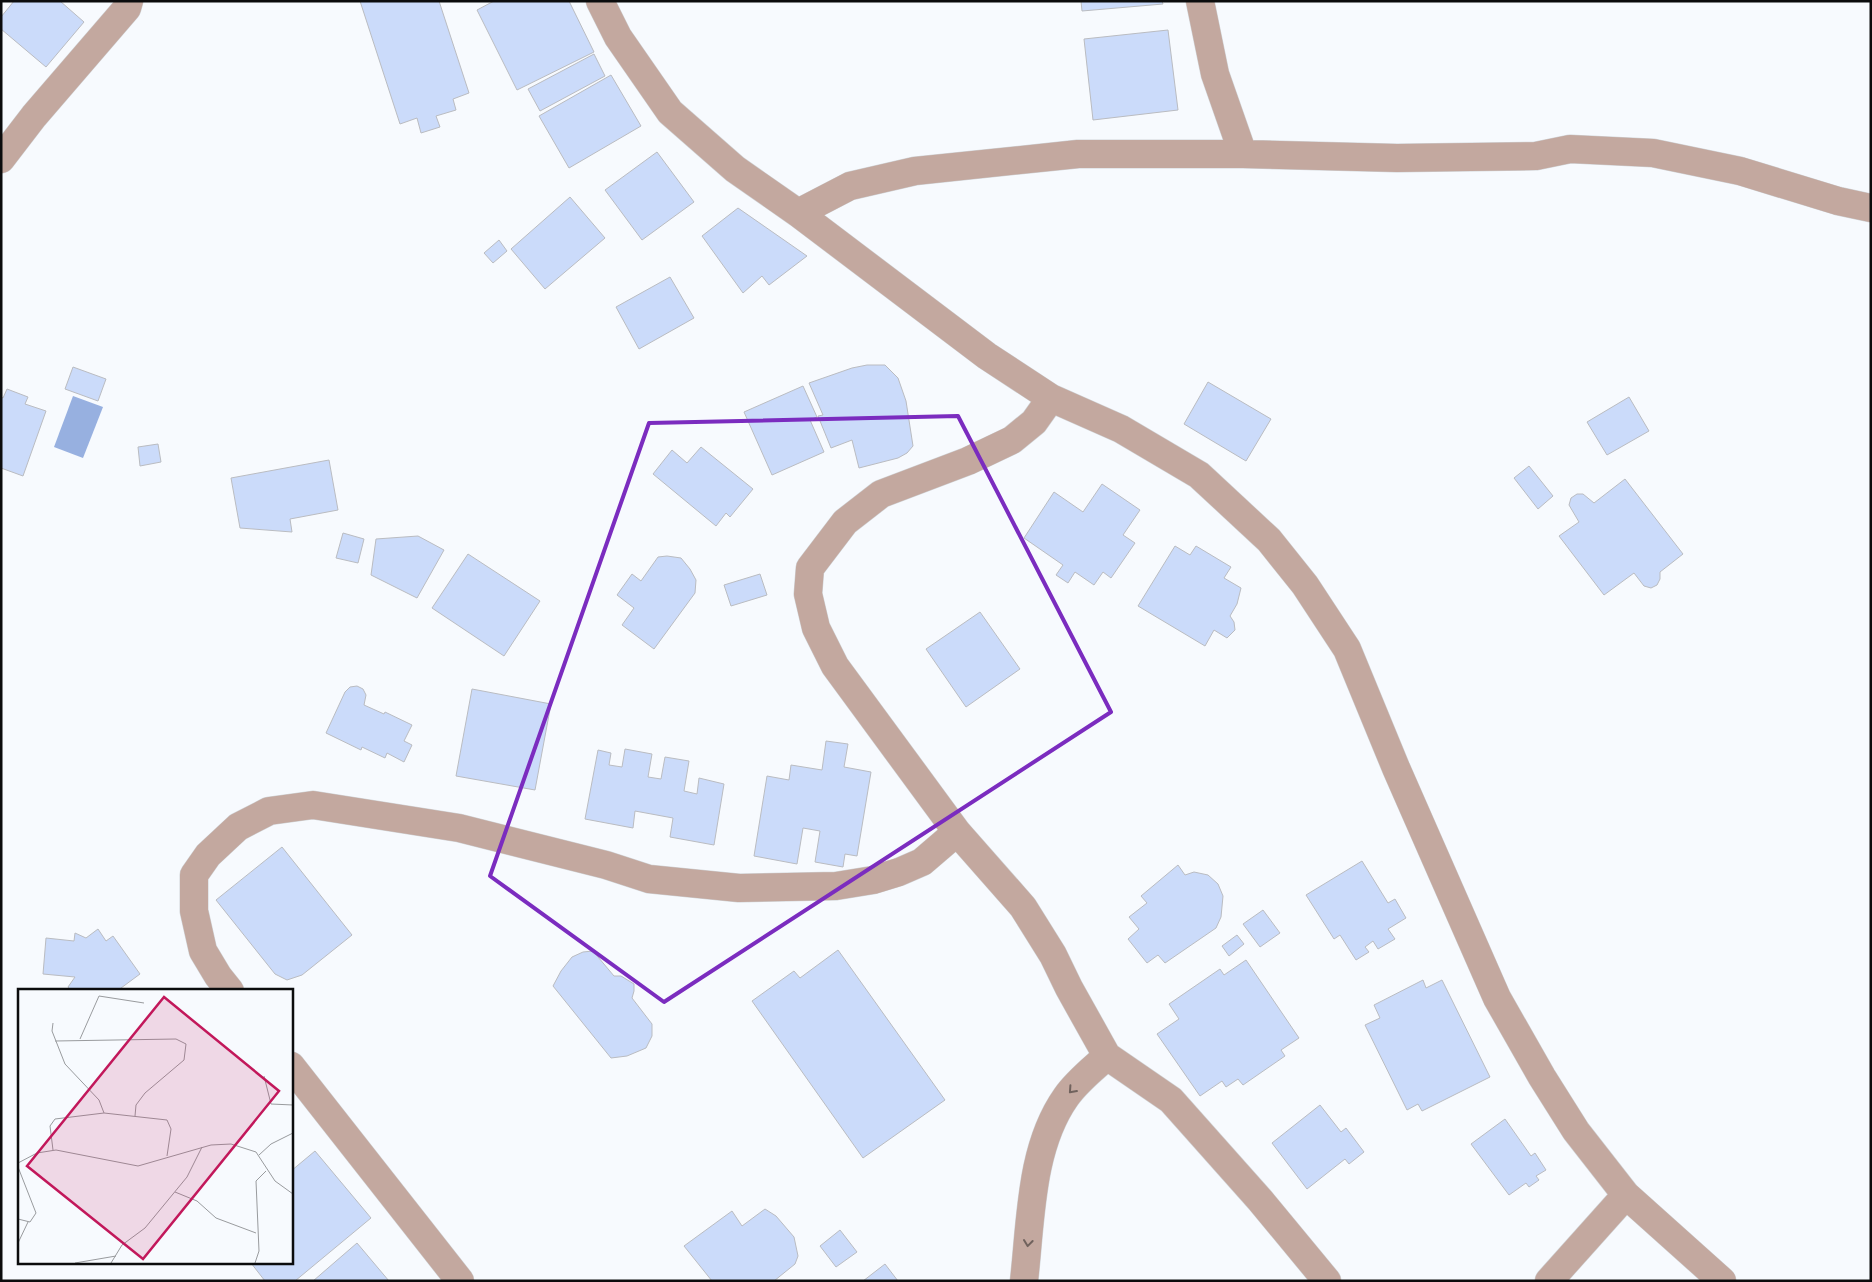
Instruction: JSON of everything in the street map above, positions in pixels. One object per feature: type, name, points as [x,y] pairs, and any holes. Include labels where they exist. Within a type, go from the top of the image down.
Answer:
[{"type":"street","points":[[1,159],[34,116],[126,8],[129,1]]},
{"type":"street","points":[[600,1],[618,37],[670,112],[734,169],[798,213],[987,356],[1051,398],[1121,429],[1199,475],[1269,540],[1305,585],[1347,649],[1396,768],[1497,998],[1542,1077],[1576,1131],[1626,1195],[1722,1281]]},
{"type":"street","points":[[1200,1],[1215,74],[1243,154]]},
{"type":"street","points":[[798,213],[850,186],[915,171],[1078,154],[1243,154],[1397,158],[1536,156],[1570,149],[1653,153],[1740,171],[1838,201],[1871,208]]},
{"type":"street","points":[[1051,398],[1034,422],[1012,440],[968,461],[881,494],[845,522],[810,568],[808,594],[816,628],[835,666],[957,832],[1023,907],[1053,955],[1107,1056],[1171,1100],[1260,1200],[1327,1281]]},
{"type":"street","points":[[228,989],[203,951],[194,911],[194,875],[208,855],[238,826],[269,811],[313,804],[449,826],[606,865],[649,880],[739,888],[836,886],[873,880],[922,862],[957,832]]},
{"type":"street","points":[[1024,1281],[1038,1160],[1055,1115],[1067,1096],[1107,1056]]},
{"type":"street","points":[[292,1067],[460,1281]]},
{"type":"street","points":[[1548,1281],[1626,1195]]},
{"type":"highlighted area","points":[[958,416],[1111,712],[664,1002],[490,876],[649,423]]},
{"type":"water","points":[[73,396],[103,407],[83,458],[54,447]]},
{"type":"building","points":[[14,1],[60,1],[84,22],[46,67],[1,29],[1,17]]},
{"type":"building","points":[[360,1],[439,1],[469,93],[453,99],[456,110],[436,116],[440,127],[421,133],[417,118],[400,124]]},
{"type":"building","points":[[494,1],[569,1],[594,52],[517,90],[477,10]]},
{"type":"building","points":[[1081,1],[1162,1],[1163,4],[1082,11]]},
{"type":"building","points":[[1168,30],[1178,110],[1093,120],[1084,39]]},
{"type":"building","points":[[594,54],[605,76],[540,111],[528,89]]},
{"type":"building","points":[[611,75],[641,126],[569,168],[539,116]]},
{"type":"building","points":[[657,152],[694,202],[642,240],[605,190]]},
{"type":"building","points":[[570,197],[605,238],[545,289],[511,249]]},
{"type":"building","points":[[738,208],[807,256],[769,285],[762,276],[743,293],[702,236]]},
{"type":"building","points":[[499,240],[507,251],[493,263],[484,253]]},
{"type":"building","points":[[670,277],[694,318],[639,349],[616,307]]},
{"type":"building","points":[[867,365],[885,365],[898,378],[906,401],[913,446],[907,453],[898,458],[859,468],[852,440],[831,448],[818,416],[823,415],[809,383],[852,368]]},
{"type":"building","points":[[73,367],[106,379],[98,401],[65,389]]},
{"type":"building","points":[[1208,382],[1271,419],[1246,461],[1184,424]]},
{"type":"building","points":[[803,386],[817,417],[810,420],[824,452],[772,475],[744,412]]},
{"type":"building","points":[[7,389],[28,397],[25,404],[46,411],[23,476],[1,468],[1,397],[3,398]]},
{"type":"building","points":[[1629,397],[1649,431],[1607,455],[1587,422]]},
{"type":"building","points":[[158,444],[161,462],[140,466],[138,447]]},
{"type":"building","points":[[701,447],[753,489],[730,517],[726,513],[716,526],[653,474],[672,450],[687,463]]},
{"type":"building","points":[[329,460],[338,510],[290,519],[292,532],[240,528],[231,478]]},
{"type":"building","points":[[1529,466],[1553,496],[1538,509],[1514,478]]},
{"type":"building","points":[[1625,479],[1683,554],[1660,572],[1660,579],[1657,585],[1651,588],[1644,586],[1634,573],[1604,595],[1559,536],[1579,522],[1569,505],[1571,498],[1577,494],[1583,494],[1594,503]]},
{"type":"building","points":[[1102,484],[1140,510],[1123,535],[1135,543],[1111,578],[1103,572],[1094,585],[1075,572],[1068,583],[1056,575],[1063,565],[1024,538],[1054,492],[1083,512]]},
{"type":"building","points":[[343,533],[364,539],[358,563],[336,558]]},
{"type":"building","points":[[418,536],[444,550],[417,598],[371,575],[376,539]]},
{"type":"building","points":[[1175,546],[1190,555],[1196,546],[1231,567],[1224,578],[1241,588],[1237,604],[1230,616],[1234,622],[1235,630],[1227,638],[1214,630],[1205,646],[1138,606]]},
{"type":"building","points":[[468,554],[540,601],[504,656],[432,608]]},
{"type":"building","points":[[658,557],[681,558],[690,569],[696,580],[695,593],[654,649],[622,625],[634,608],[617,595],[632,574],[641,581]]},
{"type":"building","points":[[760,574],[767,595],[731,606],[724,585]]},
{"type":"building","points":[[980,612],[1020,669],[966,707],[926,649]]},
{"type":"building","points":[[357,686],[363,689],[366,695],[364,705],[384,714],[385,712],[412,725],[404,741],[412,745],[404,762],[387,753],[385,758],[362,747],[361,750],[326,733],[345,692],[350,687]]},
{"type":"building","points":[[472,689],[551,704],[535,790],[456,776]]},
{"type":"building","points":[[826,741],[848,744],[844,767],[871,772],[857,856],[845,854],[843,867],[815,862],[820,831],[803,828],[797,864],[754,856],[767,776],[789,780],[791,765],[822,770]]},
{"type":"building","points":[[625,749],[652,754],[648,777],[661,779],[665,757],[689,761],[684,791],[697,794],[699,778],[724,784],[714,845],[670,837],[673,818],[635,811],[633,828],[585,819],[598,750],[611,753],[609,765],[622,767]]},
{"type":"building","points":[[282,847],[352,935],[302,975],[287,980],[275,974],[216,900]]},
{"type":"building","points":[[1362,861],[1388,903],[1395,899],[1406,918],[1388,929],[1395,939],[1378,949],[1373,941],[1365,947],[1369,952],[1356,960],[1340,935],[1334,939],[1306,895]]},
{"type":"building","points":[[1178,865],[1185,875],[1194,872],[1208,875],[1218,884],[1223,896],[1221,917],[1216,928],[1165,963],[1158,955],[1147,963],[1128,939],[1139,929],[1129,917],[1147,903],[1141,896]]},
{"type":"building","points":[[1263,910],[1280,933],[1260,947],[1243,924]]},
{"type":"building","points":[[98,929],[106,941],[113,936],[140,974],[120,989],[70,989],[68,987],[75,977],[43,974],[46,938],[74,941],[75,933],[86,938]]},
{"type":"building","points":[[1237,935],[1244,944],[1229,956],[1222,946]]},
{"type":"building","points":[[838,950],[945,1100],[863,1158],[752,1001],[794,971],[800,978]]},
{"type":"building","points":[[593,951],[614,976],[621,976],[634,984],[632,998],[652,1024],[652,1036],[646,1048],[627,1056],[611,1058],[553,986],[561,971],[572,957],[583,952]]},
{"type":"building","points":[[1246,960],[1299,1038],[1281,1050],[1285,1056],[1243,1085],[1238,1079],[1226,1087],[1222,1081],[1200,1096],[1157,1034],[1179,1019],[1169,1004],[1220,969],[1224,975]]},
{"type":"building","points":[[1423,980],[1426,988],[1442,980],[1490,1077],[1422,1111],[1418,1104],[1407,1110],[1365,1025],[1380,1018],[1374,1005]]},
{"type":"building","points":[[1320,1105],[1341,1132],[1346,1128],[1364,1152],[1349,1164],[1345,1159],[1307,1189],[1272,1143]]},
{"type":"building","points":[[1505,1119],[1531,1156],[1535,1153],[1546,1170],[1536,1176],[1539,1180],[1529,1187],[1526,1183],[1509,1195],[1471,1144]]},
{"type":"building","points":[[315,1151],[371,1218],[295,1281],[265,1281],[252,1264],[292,1264],[292,1170]]},
{"type":"building","points":[[765,1209],[776,1216],[794,1237],[798,1256],[795,1264],[774,1281],[712,1281],[684,1246],[732,1211],[742,1226]]},
{"type":"building","points":[[840,1230],[857,1252],[836,1267],[820,1246]]},
{"type":"building","points":[[357,1243],[389,1281],[313,1281]]},
{"type":"building","points":[[885,1264],[898,1281],[863,1281]]}]
